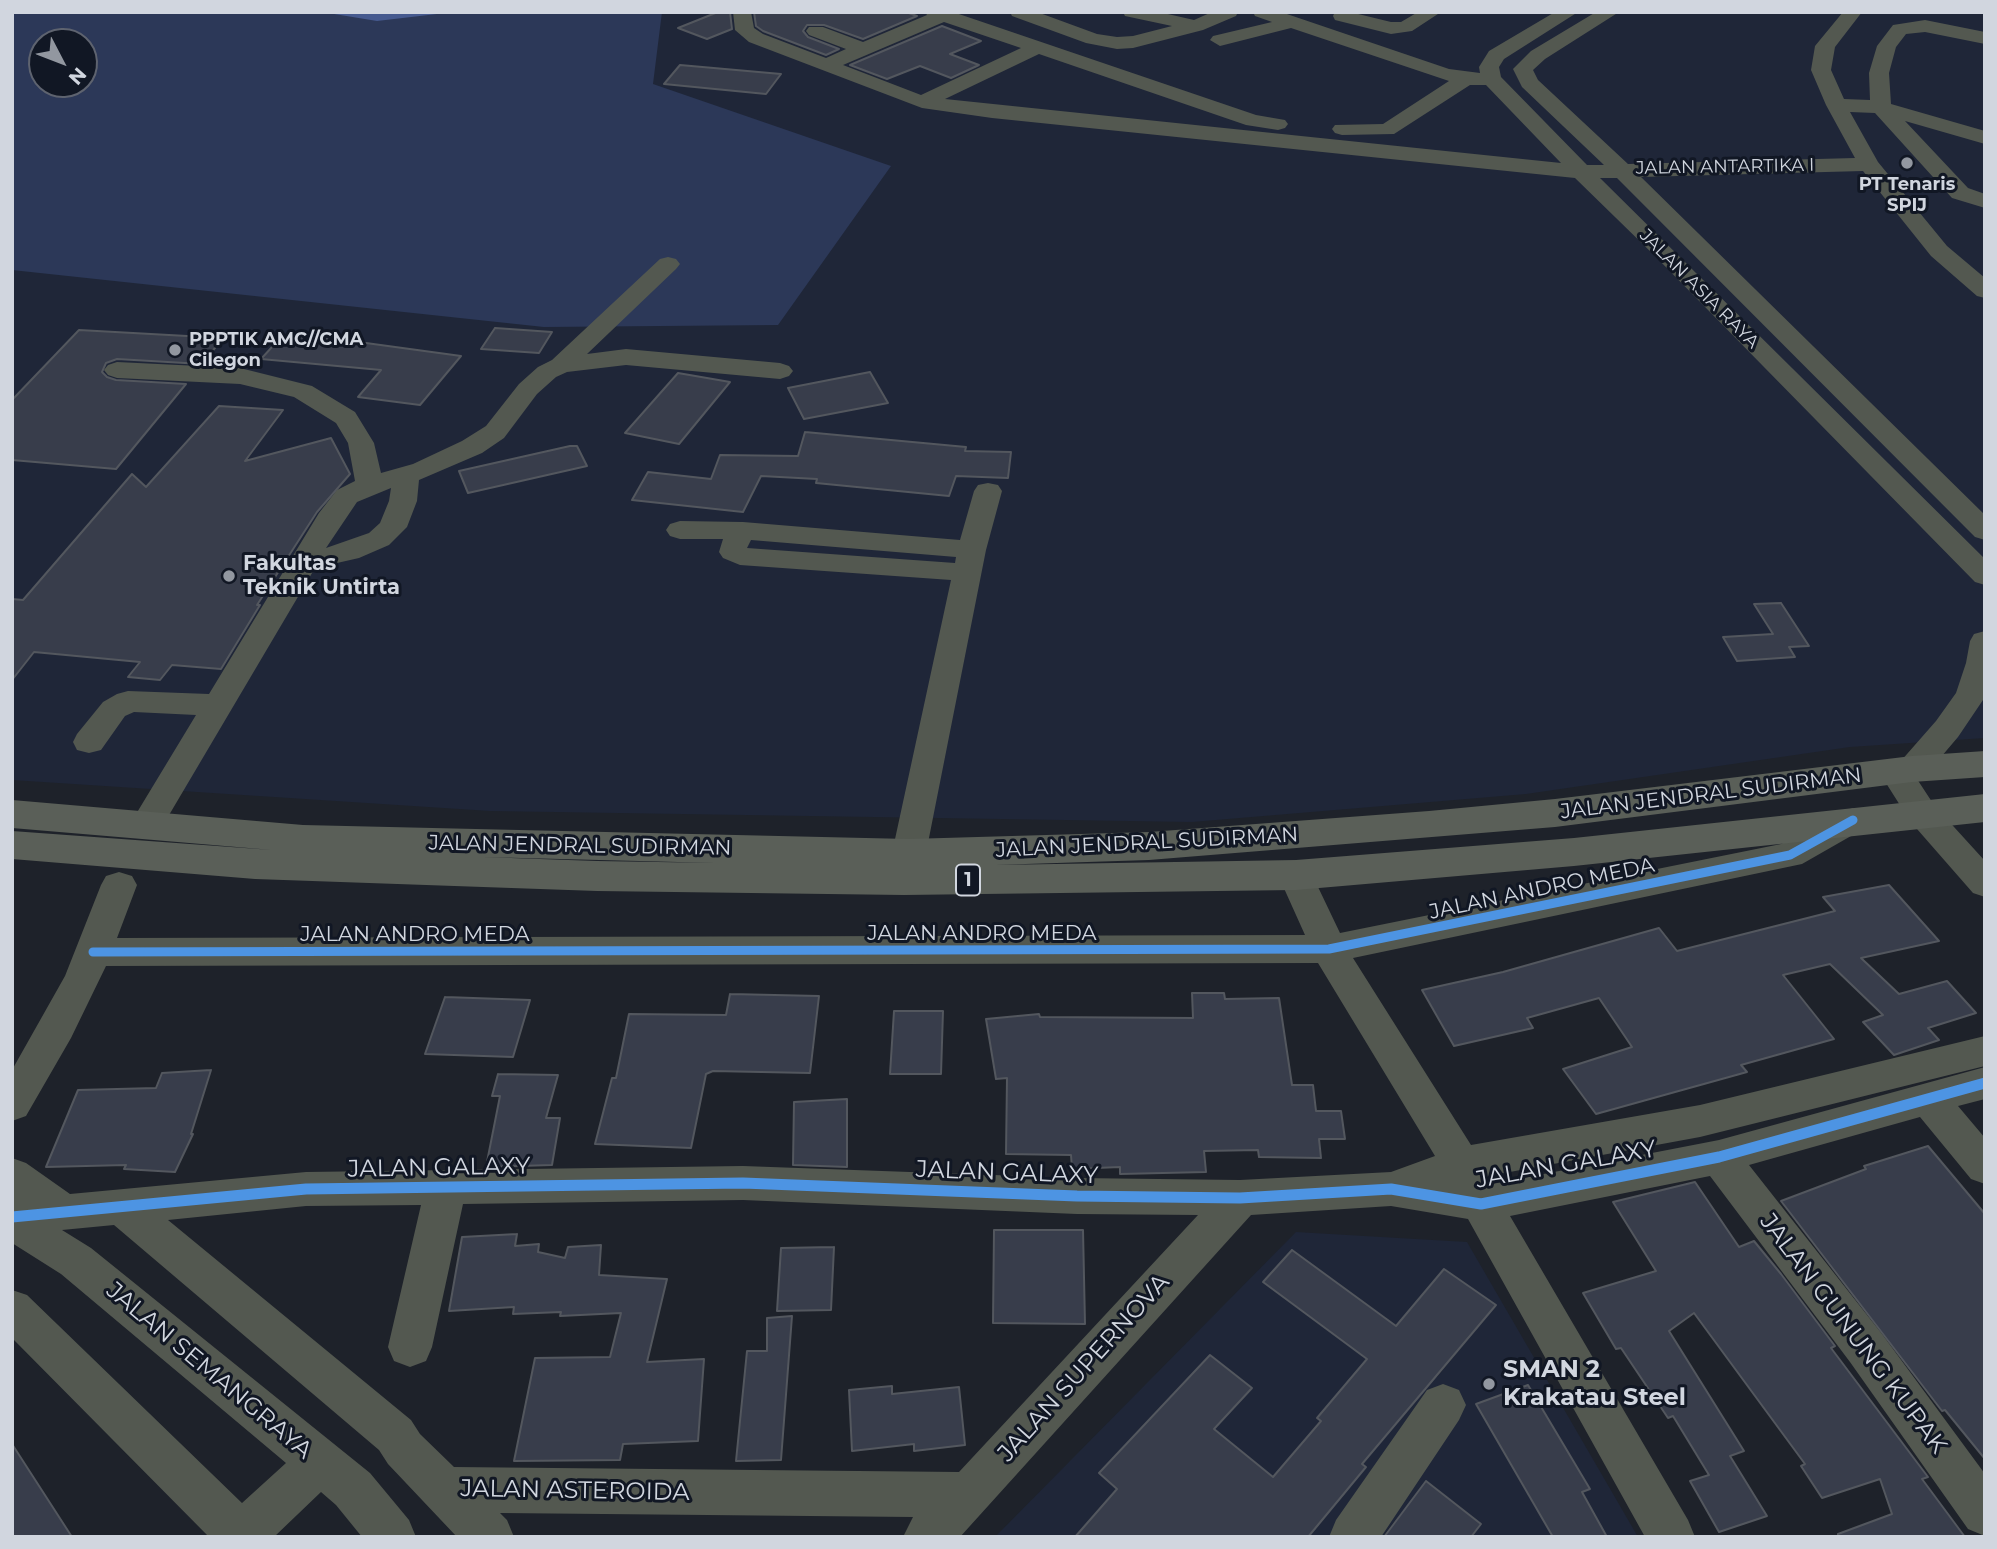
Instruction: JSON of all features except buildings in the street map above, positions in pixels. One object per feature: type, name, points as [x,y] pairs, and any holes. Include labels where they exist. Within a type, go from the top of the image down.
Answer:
[{"type":"highway","name":"JALAN JENDRAL SUDIRMAN","points":[[12,814],[303,839],[909,853],[1149,846],[1429,825],[1985,764]]},
{"type":"highway","name":"1","points":[[12,845],[255,864],[611,876],[904,880],[1296,875],[1574,852],[1853,820],[1985,808]]},
{"type":"street","points":[[741,12],[745,30],[756,38],[922,102],[1103,124],[1360,141],[1387,131],[1466,79]]},
{"type":"street","points":[[1019,12],[1093,39],[1117,43],[1133,42],[1196,26],[1229,12]]},
{"type":"street","points":[[1132,12],[1196,26]]},
{"type":"street","points":[[1262,12],[1466,79],[1491,79],[1489,67],[1496,55],[1569,12]]},
{"type":"street","points":[[1329,12],[1391,28],[1405,27],[1432,12]]},
{"type":"street","name":"JALAN ASIA RAYA","points":[[1610,12],[1538,55],[1523,69],[1529,83],[1621,169],[1985,531]]},
{"type":"street","points":[[1853,12],[1825,46],[1821,70],[1836,105],[1870,164],[1939,251],[1985,291]]},
{"type":"street","points":[[826,65],[939,14],[1252,121],[1360,141]]},
{"type":"street","points":[[1220,40],[1293,22]]},
{"type":"street","points":[[1982,34],[1925,26],[1900,29],[1887,46],[1879,73],[1881,107],[1960,192],[1985,201]]},
{"type":"street","points":[[816,31],[863,49]]},
{"type":"street","points":[[922,102],[1039,47]]},
{"type":"street","points":[[1103,124],[1114,74]]},
{"type":"street","name":"JALAN ASIA RAYA","points":[[1491,79],[1985,576]]},
{"type":"street","points":[[1836,105],[1881,107],[1985,138]]},
{"type":"street","name":"JALAN ANTARTIKA I","points":[[1360,141],[1581,172],[1870,164]]},
{"type":"street","points":[[1664,252],[1699,248]]},
{"type":"street","points":[[146,824],[333,513],[347,496],[369,485],[406,475],[459,453],[495,432],[528,389],[547,372],[561,365],[668,264]]},
{"type":"street","points":[[1706,297],[1745,293]]},
{"type":"street","points":[[561,365],[626,357],[780,371]]},
{"type":"street","points":[[117,370],[240,376],[303,391],[346,418],[361,443],[369,485]]},
{"type":"street","points":[[303,562],[349,552],[379,539],[393,527],[403,501],[406,475]]},
{"type":"street","points":[[909,853],[970,561],[988,492]]},
{"type":"street","points":[[680,530],[743,531],[970,561]]},
{"type":"street","points":[[1962,553],[1985,594]]},
{"type":"street","points":[[1985,641],[1982,663],[1971,694],[1947,729],[1904,771],[1922,813],[1985,884]]},
{"type":"street","points":[[89,742],[114,709],[128,701],[217,705]]},
{"type":"street","name":"JALAN ANDRO MEDA","points":[[93,952],[1329,949],[1790,855],[1853,820]]},
{"type":"street","points":[[1296,875],[1329,949],[1461,1164],[1481,1204],[1671,1537]]},
{"type":"street","points":[[12,1105],[58,1027],[93,952],[119,885]]},
{"type":"street","name":"JALAN GALAXY","points":[[1391,1189],[1461,1164],[1700,1121],[1985,1051]]},
{"type":"street","name":"JALAN GALAXY","points":[[12,1219],[306,1189],[743,1182],[1077,1196],[1240,1198],[1391,1189],[1481,1204],[1719,1157],[1985,1083]]},
{"type":"street","points":[[1927,1098],[1985,1167]]},
{"type":"street","name":"JALAN GUNUNG KUPAK","points":[[1719,1157],[1858,1337],[1985,1513]]},
{"type":"street","points":[[12,1175],[63,1212]]},
{"type":"street","points":[[410,1347],[446,1187]]},
{"type":"street","name":"JALAN SUPERNOVA","points":[[927,1537],[969,1495],[1240,1198]]},
{"type":"street","name":"JALAN ASTEROIDA","points":[[121,1206],[395,1436],[404,1449],[445,1490],[969,1495]]},
{"type":"street","name":"JALAN SEMANGRAYA","points":[[12,1219],[76,1261],[353,1489],[392,1537]]},
{"type":"street","points":[[13,1311],[241,1536],[320,1462]]},
{"type":"street","points":[[1353,1537],[1443,1405]]},
{"type":"street","points":[[445,1490],[491,1537]]},
{"type":"shaded area","points":[[12,12],[1985,12],[1985,738],[1850,747],[1526,794],[1192,822],[490,811],[12,780]]},
{"type":"shaded area","points":[[12,12],[662,12],[653,84],[891,166],[778,325],[544,327],[12,270]]},
{"type":"shaded area","points":[[322,12],[454,12],[377,21]]},
{"type":"shaded area","name":"SMAN 2 Krakatau Steel","points":[[1296,1232],[1467,1242],[1638,1537],[1607,1537],[1544,1520],[1553,1537],[1471,1537],[1481,1524],[1426,1482],[1382,1537],[1308,1537],[1366,1467],[1315,1428],[1255,1498],[1172,1395],[1099,1473],[1174,1537],[995,1537]],"holes":[[[1292,1250],[1374,1310],[1345,1343],[1263,1282]],[[1444,1269],[1496,1305],[1437,1377],[1385,1339]],[[1210,1355],[1252,1388],[1181,1387]],[[1430,1382],[1367,1457],[1317,1418]],[[1528,1386],[1589,1489],[1536,1509],[1477,1404]]]},
{"type":"cycle path","points":[[93,952],[1329,949],[1790,855],[1853,820]]},
{"type":"cycle path","points":[[12,1217],[306,1189],[743,1183],[1077,1196],[1240,1198],[1391,1189],[1481,1204],[1719,1157],[1985,1083]]},
{"type":"place","name":"PT Tenaris SPIJ","points":[[1907,163]]},
{"type":"place","name":"PPPTIK AMC//CMA Cilegon","points":[[175,350]]},
{"type":"place","name":"Fakultas Teknik Untirta","points":[[229,576]]},
{"type":"place","name":"SMAN 2 Krakatau Steel","points":[[1489,1384]]}]
